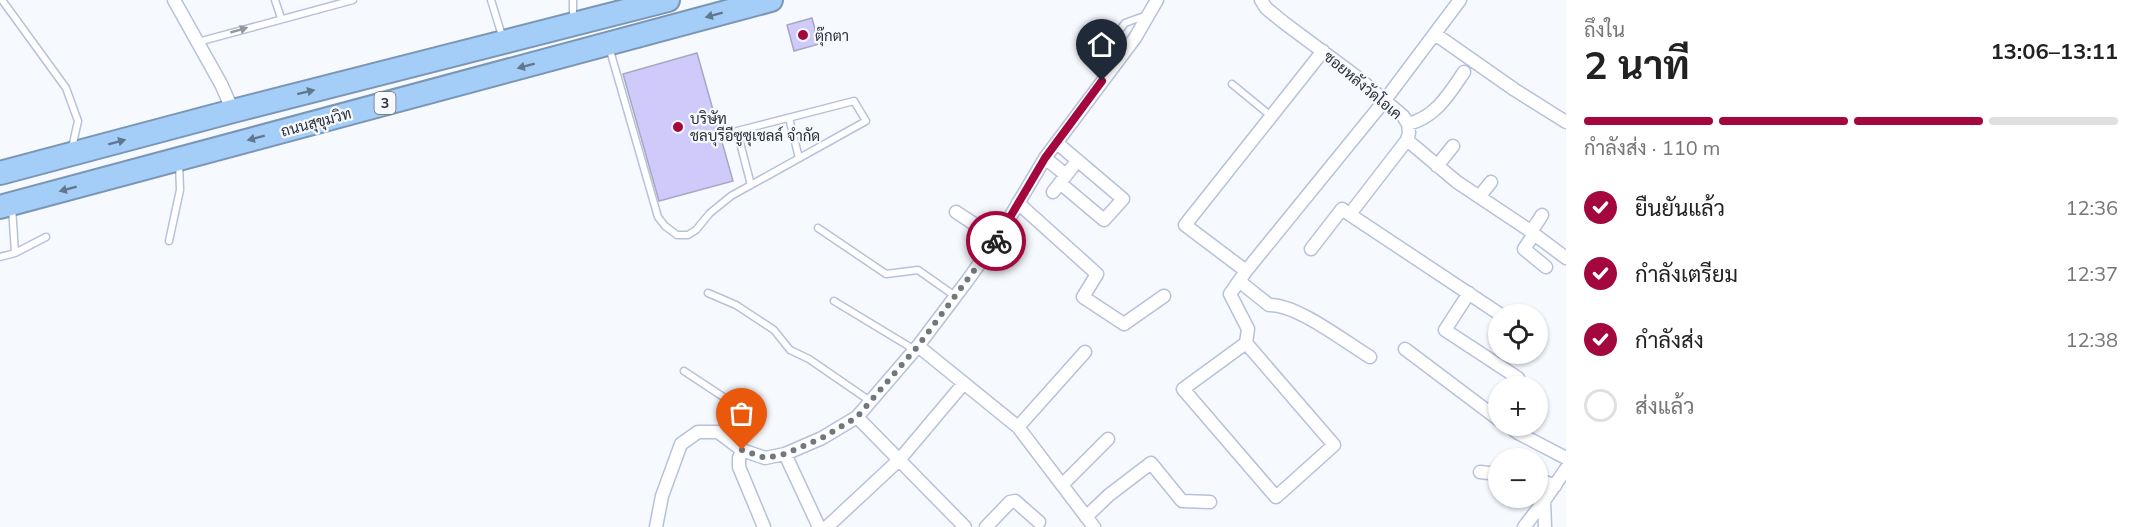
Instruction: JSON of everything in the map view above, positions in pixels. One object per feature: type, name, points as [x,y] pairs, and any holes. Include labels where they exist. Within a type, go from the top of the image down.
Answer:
[{"type":"highway","name":"ถนนสุขุมวิท","points":[[0,173],[573,25],[615,7],[668,0]]},
{"type":"highway","name":"ถนนสุขุมวิท","points":[[6,205],[771,0]]},
{"type":"street","points":[[174,0],[233,111]]},
{"type":"street","points":[[656,527],[662,496],[681,444],[698,432],[718,432],[742,450],[765,458],[785,454],[822,438],[857,417],[917,348],[997,239],[1045,158],[1129,46],[1156,0]]},
{"type":"street","name":"ซอยหลังวัดโอเค","points":[[1262,0],[1266,8],[1385,100],[1403,116],[1408,124],[1407,140],[1353,210],[1352,216]]},
{"type":"street","points":[[1246,343],[1334,445],[1276,497],[1183,389],[1246,343],[1248,328],[1230,294],[1385,100],[1460,0]]},
{"type":"street","points":[[1435,34],[1515,90],[1566,122]]},
{"type":"street","points":[[1323,51],[1185,225],[1243,276],[1269,305],[1279,305],[1294,310],[1370,357]]},
{"type":"street","points":[[1408,124],[1419,122],[1430,115],[1444,101],[1464,72]]},
{"type":"street","points":[[1407,140],[1437,166],[1566,258]]},
{"type":"street","points":[[1045,158],[1060,183],[1104,220],[1123,199],[1056,142]]},
{"type":"street","points":[[1437,166],[1454,146]]},
{"type":"street","points":[[1060,183],[1077,160]]},
{"type":"street","points":[[1479,197],[1491,182]]},
{"type":"street","points":[[1018,204],[1097,274],[1083,297],[1124,324],[1164,296]]},
{"type":"street","points":[[1311,249],[1342,209],[1452,275],[1470,293],[1488,306]]},
{"type":"street","points":[[956,212],[997,239]]},
{"type":"street","points":[[1542,215],[1524,249],[1546,267]]},
{"type":"street","points":[[1470,293],[1445,330],[1515,376]]},
{"type":"street","points":[[917,348],[1018,426],[1090,522],[1109,495],[1151,463],[1182,501],[1210,502]]},
{"type":"street","points":[[1405,349],[1488,411]]},
{"type":"street","points":[[1018,426],[1085,352]]},
{"type":"street","points":[[827,527],[900,459],[964,383]]},
{"type":"street","points":[[857,417],[964,527]]},
{"type":"street","points":[[1524,436],[1566,458]]},
{"type":"street","points":[[1062,485],[1108,439]]},
{"type":"street","points":[[742,450],[739,467],[764,527]]},
{"type":"street","points":[[785,454],[819,527]]},
{"type":"street","points":[[1480,472],[1488,473]]},
{"type":"street","points":[[1548,496],[1565,473]]},
{"type":"street","points":[[1548,483],[1555,486]]},
{"type":"street","points":[[986,527],[1010,502],[1015,501],[1039,522]]},
{"type":"street","points":[[1524,527],[1539,508]]},
{"type":"street","points":[[1544,508],[1545,527]]},
{"type":"lane","points":[[2,0],[66,88],[78,121],[71,154]]},
{"type":"lane","points":[[275,0],[281,18]]},
{"type":"lane","points":[[198,42],[353,0]]},
{"type":"lane","points":[[491,0],[504,42]]},
{"type":"lane","points":[[573,0],[573,25]]},
{"type":"lane","points":[[1103,49],[1125,22],[1149,15]]},
{"type":"lane","points":[[1116,35],[1129,46]]},
{"type":"lane","points":[[608,44],[658,217],[677,235],[688,235],[731,196],[751,185],[799,158],[866,121],[854,101],[737,131],[751,185]]},
{"type":"lane","points":[[1232,84],[1271,116]]},
{"type":"lane","points":[[789,117],[799,158]]},
{"type":"lane","points":[[169,242],[180,190],[179,159]]},
{"type":"lane","points":[[6,205],[15,253]]},
{"type":"lane","points":[[818,228],[886,274],[918,270],[956,296]]},
{"type":"lane","points":[[0,257],[15,253],[46,237]]},
{"type":"lane","points":[[708,293],[736,305],[774,330],[790,350],[809,359],[870,401]]},
{"type":"lane","points":[[834,301],[917,348]]},
{"type":"lane","points":[[684,371],[740,408],[741,412],[727,439]]},
{"type":"building","name":"ตุ๊กตา","points":[[812,18],[819,44],[794,51],[787,25]]},
{"type":"building","name":"บริษัท ชลบุรีอีซูซุเชลล์ จำกัด","points":[[697,53],[733,181],[659,201],[623,74]]},
{"type":"way so far","points":[[742,450],[765,458],[785,454],[822,438],[857,417],[918,346],[996,241]]},
{"type":"place","name":"ตุ๊กตา","points":[[803,35]]},
{"type":"place","name":"บริษัท ชลบุรีอีซูซุเชลล์ จำกัด","points":[[678,127]]},
{"type":"route","points":[[996,241],[1045,158],[1102,81]]}]
